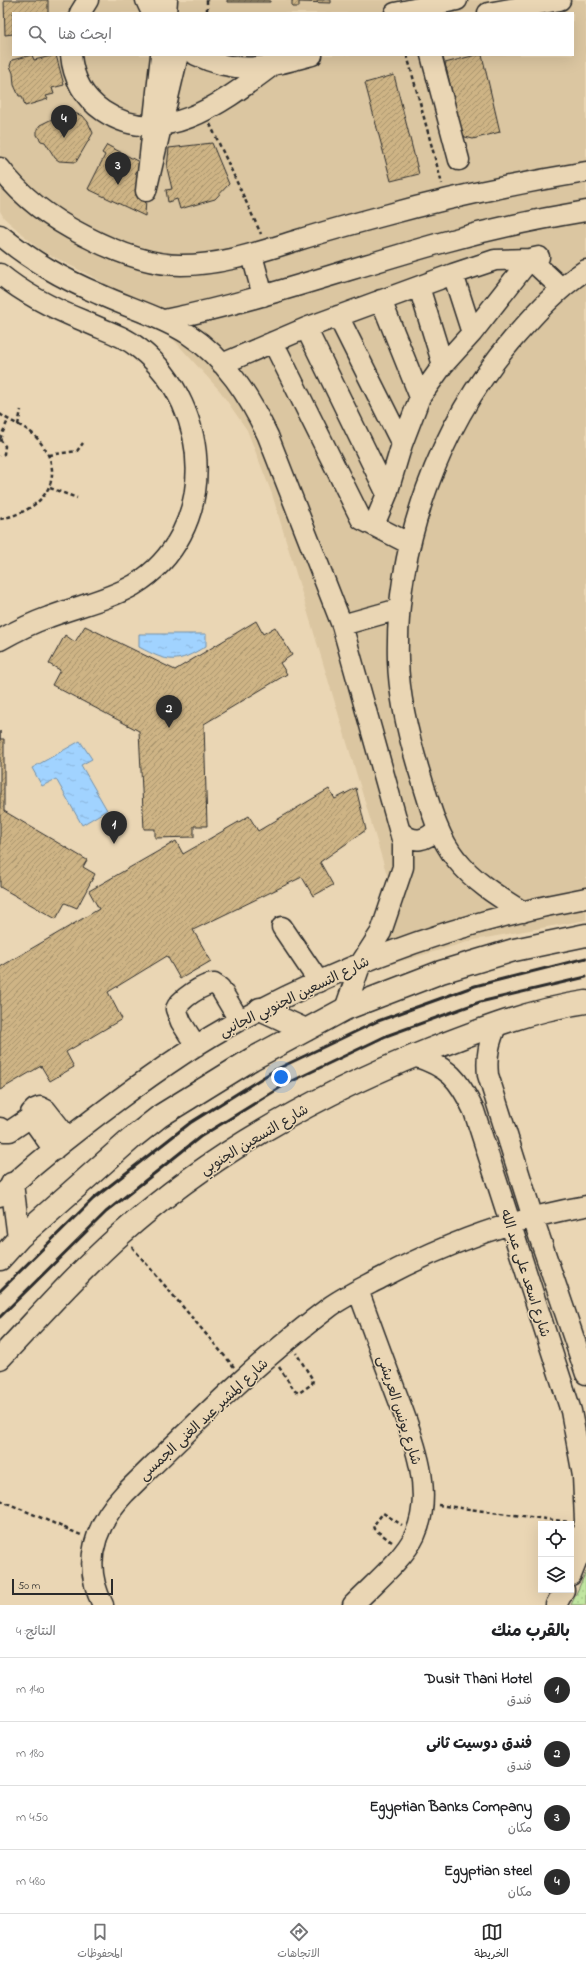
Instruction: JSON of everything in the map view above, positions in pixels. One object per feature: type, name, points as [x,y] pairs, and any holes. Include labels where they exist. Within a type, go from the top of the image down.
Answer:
[{"type":"main road","points":[[0,1259],[19,1238],[120,1148],[160,1116],[239,1067],[345,1009],[441,972],[514,950],[586,935]]},
{"type":"main road","name":"شارع التسعين الجنوبي","points":[[0,1358],[90,1263],[121,1234],[188,1179],[263,1130],[336,1092],[414,1056],[497,1024],[532,1013],[586,1002]]},
{"type":"main road","points":[[260,1009],[306,1030]]},
{"type":"main road","points":[[6,1190],[19,1238]]},
{"type":"street","points":[[81,12],[88,0]]},
{"type":"street","points":[[146,0],[152,12]]},
{"type":"street","points":[[166,12],[168,0]]},
{"type":"street","points":[[401,12],[457,0]]},
{"type":"street","points":[[494,12],[560,0]]},
{"type":"street","points":[[71,56],[74,73],[83,92],[100,109],[121,121],[144,125],[169,124],[182,121],[204,112],[221,103],[273,66]]},
{"type":"street","points":[[161,56],[146,191],[178,56]]},
{"type":"street","points":[[198,56],[210,62],[230,68],[273,66],[308,56]]},
{"type":"street","points":[[431,56],[459,160]]},
{"type":"street","points":[[0,168],[32,202],[67,227],[109,248],[144,259],[180,265],[216,263],[260,252],[336,228],[446,200],[586,172]]},
{"type":"street","points":[[164,320],[263,296],[445,242],[505,226],[586,211]]},
{"type":"street","points":[[0,235],[27,257],[60,277],[100,295],[164,320],[189,335],[227,370],[254,406],[268,436],[342,625],[404,843],[404,867],[381,932],[361,963],[345,1009]]},
{"type":"street","points":[[260,252],[263,296]]},
{"type":"street","points":[[227,370],[275,346],[306,328],[495,260],[536,257],[564,285]]},
{"type":"street","points":[[375,522],[420,397],[443,365],[536,257]]},
{"type":"street","points":[[495,260],[509,287]]},
{"type":"street","points":[[523,912],[473,878],[454,858],[438,828],[411,744],[403,705],[398,661],[399,609],[412,539],[432,473],[458,417],[492,365],[528,322],[564,285],[586,270]]},
{"type":"street","points":[[0,274],[45,304],[114,333],[140,349],[162,370],[179,395],[191,423],[197,453],[196,484],[189,514],[176,541],[158,566],[134,585],[106,598],[48,617],[0,640]]},
{"type":"street","points":[[453,274],[472,333]]},
{"type":"street","points":[[419,287],[443,365]]},
{"type":"street","points":[[381,300],[420,397]]},
{"type":"street","points":[[338,316],[402,444]]},
{"type":"street","points":[[306,328],[386,494]]},
{"type":"street","points":[[275,346],[361,519],[375,522],[412,539]]},
{"type":"street","points":[[342,625],[399,609]]},
{"type":"street","points":[[401,832],[408,838],[416,840],[424,839],[438,828]]},
{"type":"street","name":"شارع التسعين الجنوبي الجانبى","points":[[6,1190],[61,1144],[134,1088],[196,1046],[260,1009],[361,963],[443,933],[523,912],[586,898]]},
{"type":"street","points":[[282,926],[318,982]]},
{"type":"street","points":[[196,1046],[181,1022],[176,1009],[179,1003],[206,984],[214,984],[220,988],[239,1020]]},
{"type":"street","name":"شارع اسعد على عبد الله","points":[[497,1024],[489,1043],[487,1065],[488,1075],[533,1218],[586,1374]]},
{"type":"street","name":"شارع اسعد على عبد الله","points":[[414,1056],[439,1065],[449,1072],[458,1081],[474,1112],[573,1418],[583,1476],[585,1521],[585,1549],[574,1569]]},
{"type":"street","points":[[0,1128],[4,1131],[10,1131],[31,1117],[32,1111],[43,1108],[61,1144]]},
{"type":"street","name":"شارع المشير عبد الغنى الجمسى","points":[[103,1605],[94,1581],[92,1561],[95,1541],[102,1522],[112,1507],[243,1378],[332,1306],[358,1290],[431,1254],[510,1224],[586,1206]]},
{"type":"street","name":"شارع يونس العريشى","points":[[353,1605],[405,1551],[416,1534],[422,1503],[422,1483],[415,1445],[358,1290]]},
{"type":"street","points":[[556,1605],[562,1593]]},
{"type":"path","points":[[207,0],[207,12]]},
{"type":"path","points":[[408,56],[446,200]]},
{"type":"path","points":[[204,112],[260,252]]},
{"type":"path","points":[[18,425],[21,410]]},
{"type":"path","points":[[0,414],[33,434],[52,462],[53,472],[50,488],[42,499],[20,513],[0,518]]},
{"type":"path","points":[[0,456],[6,450],[6,446],[0,439],[8,420]]},
{"type":"path","points":[[48,456],[77,451],[83,443]]},
{"type":"path","points":[[50,488],[77,498]]},
{"type":"path","points":[[121,1234],[243,1378]]},
{"type":"path","points":[[272,1355],[295,1391],[299,1393],[312,1384],[313,1380],[288,1341]]},
{"type":"path","points":[[0,1500],[95,1541]]},
{"type":"path","points":[[422,1503],[585,1521]]},
{"type":"path","points":[[405,1551],[374,1529],[373,1526],[383,1513],[416,1534]]},
{"type":"shaded area","points":[[0,0],[586,0],[586,920],[474,940],[378,968],[388,944],[392,924],[392,900],[387,875],[272,494],[247,430],[220,391],[153,317],[97,279],[40,250],[4,218],[0,211]]},
{"type":"green space","points":[[586,1572],[586,1605],[571,1605]]},
{"type":"water","points":[[139,634],[206,634],[206,646],[188,656],[173,659],[166,658],[139,647]]},
{"type":"water","points":[[80,741],[92,759],[81,765],[107,810],[82,825],[56,779],[42,786],[32,768]]},
{"type":"building","points":[[4,0],[48,0],[48,12],[12,12],[12,34],[5,35]]},
{"type":"building","points":[[227,0],[270,0],[270,2],[227,2]]},
{"type":"building","points":[[292,0],[331,0],[331,3],[299,2],[299,7],[292,7]]},
{"type":"building","points":[[28,56],[32,56],[34,60],[56,56],[64,85],[52,88],[54,94],[46,96],[48,99],[25,106],[22,96],[19,96],[14,85],[13,73],[10,66],[12,60]]},
{"type":"building","points":[[472,56],[482,56],[500,132],[473,139],[465,137],[461,132],[445,63]]},
{"type":"building","points":[[394,75],[419,174],[391,181],[365,83]]},
{"type":"building","points":[[64,113],[74,113],[83,116],[88,122],[93,133],[76,162],[59,161],[55,158],[45,142],[41,141],[37,135],[37,129],[40,125]]},
{"type":"building","points":[[212,143],[229,184],[215,199],[180,209],[177,199],[168,202],[166,190],[172,189],[167,168],[169,148]]},
{"type":"building","points":[[107,145],[141,163],[135,174],[147,180],[145,216],[88,189],[105,155],[102,153]]},
{"type":"building","points":[[256,621],[263,634],[275,627],[292,655],[280,663],[287,674],[204,724],[207,826],[194,826],[194,837],[155,838],[155,829],[144,829],[139,731],[52,685],[60,670],[49,664],[65,635],[75,642],[85,626],[175,670]]},
{"type":"building","points":[[0,739],[4,739],[4,811],[87,860],[83,867],[95,874],[77,908],[65,903],[56,919],[0,887]]},
{"type":"building","points":[[356,788],[366,830],[320,862],[333,885],[313,896],[302,877],[193,930],[211,961],[180,979],[167,956],[108,992],[122,1019],[66,1052],[74,1067],[50,1081],[41,1066],[0,1090],[0,967],[99,909],[89,891],[176,841],[183,854],[249,816],[258,831],[329,789],[335,799]]},
{"type":"railway","points":[[0,1291],[93,1199],[190,1123],[275,1070],[378,1021],[475,986],[586,958]]},
{"type":"railway","points":[[0,1317],[106,1212],[200,1137],[286,1084],[386,1036],[480,1002],[586,977]]},
{"type":"place","name":"Egyptian steel","points":[[64,138]]},
{"type":"place","name":"Egyptian Banks Company","points":[[118,185]]},
{"type":"place","name":"فندق دوسيت ثانى","points":[[169,728]]},
{"type":"place","name":"Dusit Thani Hotel","points":[[114,844]]}]
